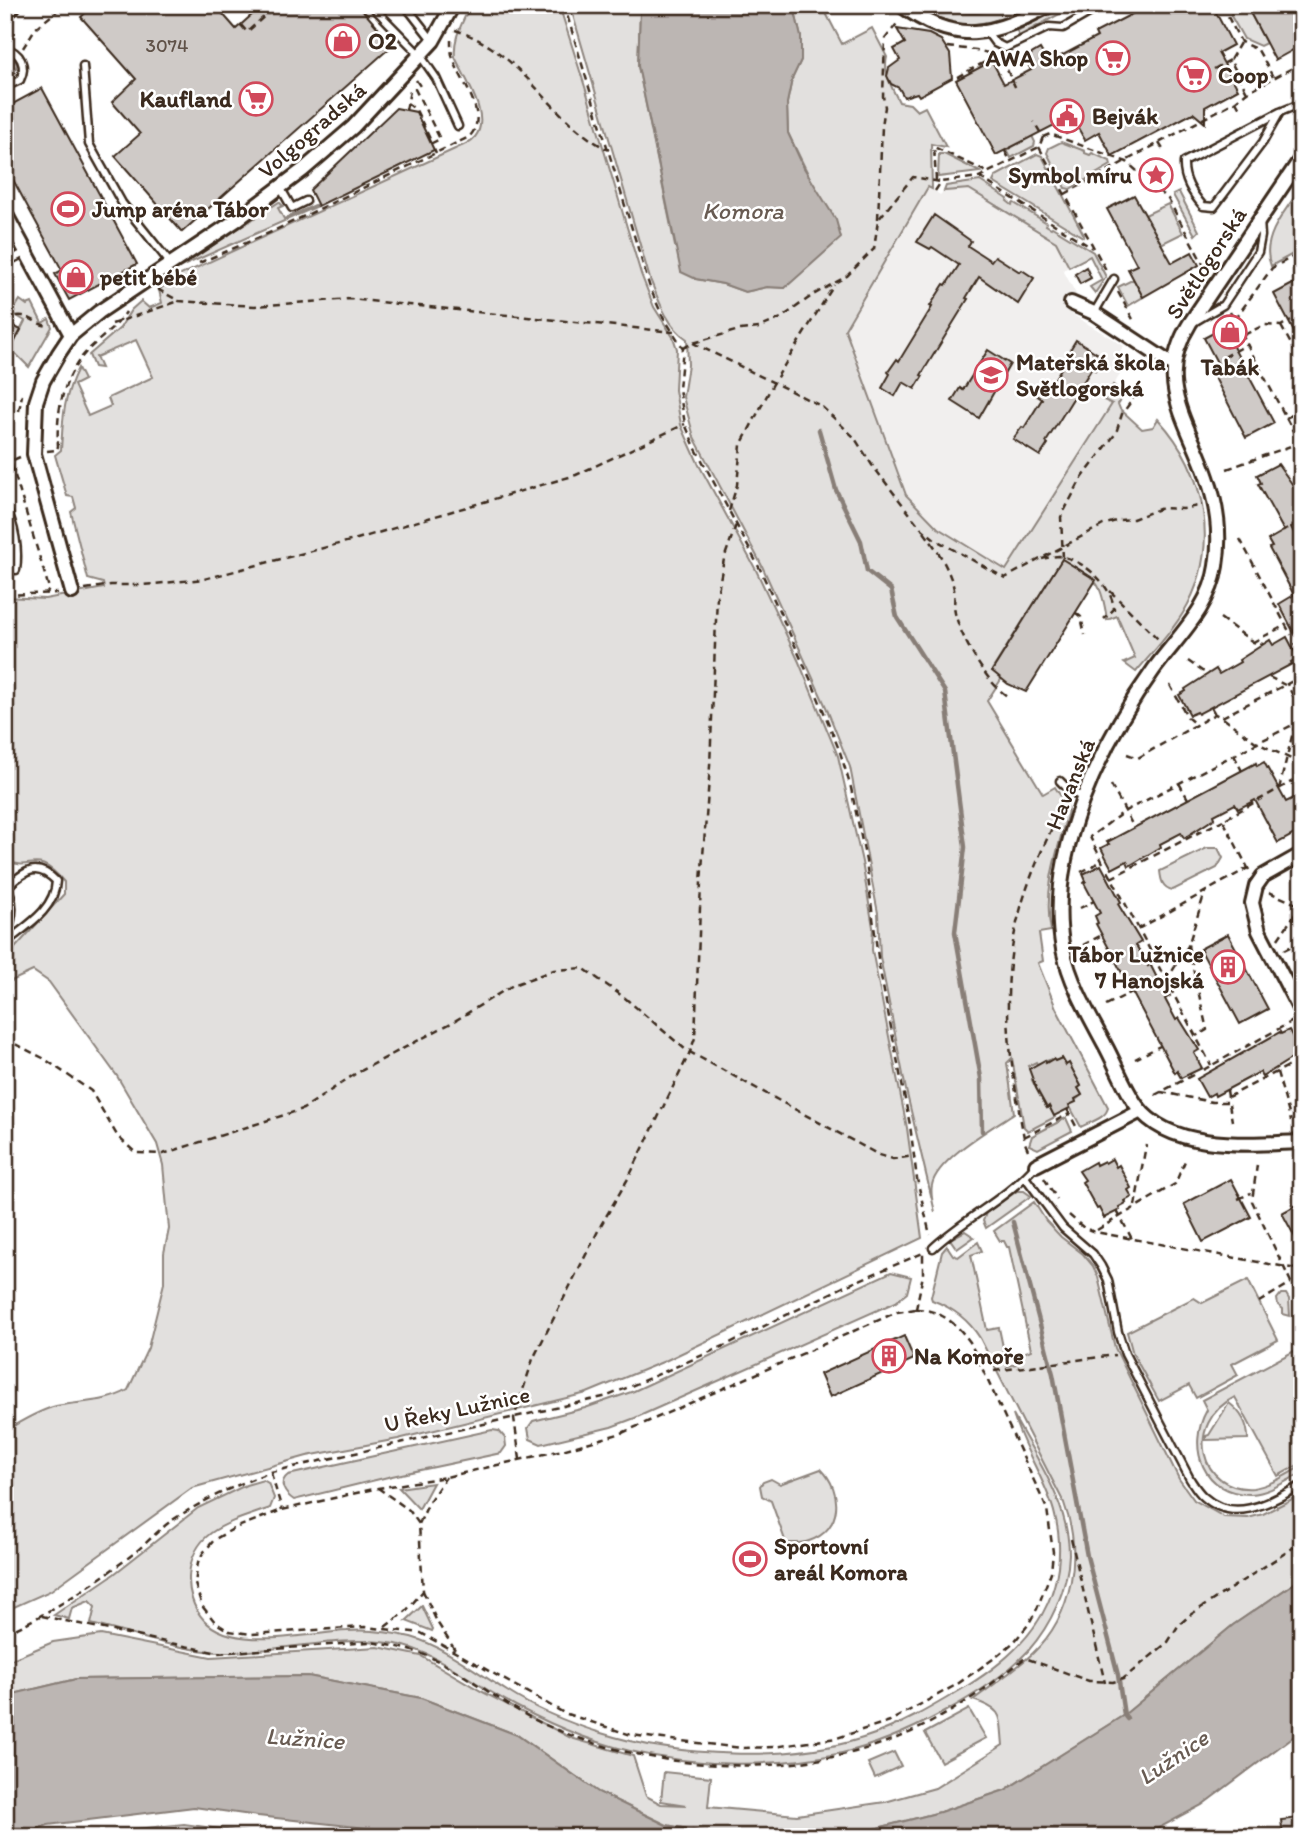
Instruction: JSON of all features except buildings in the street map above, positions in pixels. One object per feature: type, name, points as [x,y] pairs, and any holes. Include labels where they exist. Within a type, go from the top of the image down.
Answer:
[{"type":"main road","points":[[5,12],[11,5]]},
{"type":"street","name":"Volgogradská","points":[[72,592],[36,461],[34,441],[34,415],[43,381],[71,335],[99,312],[153,281],[170,263],[237,219],[353,127],[433,41],[453,5]]},
{"type":"street","points":[[904,8],[938,27],[966,32],[987,32],[1014,25],[1050,5]]},
{"type":"street","name":"Světlogorská","points":[[1173,365],[1177,347],[1190,323],[1302,157]]},
{"type":"street","points":[[5,213],[71,335]]},
{"type":"street","points":[[1070,303],[1094,313],[1173,365]]},
{"type":"street","name":"Havanská","points":[[1173,365],[1177,403],[1207,475],[1216,508],[1216,566],[1210,590],[1198,612],[1131,702],[1084,798],[1069,837],[1060,893],[1060,932],[1073,980],[1141,1111],[1164,1129],[1196,1139],[1260,1144],[1302,1142]]},
{"type":"street","points":[[1302,853],[1269,871],[1252,894],[1255,922],[1275,952],[1302,1015]]},
{"type":"street","points":[[1038,1168],[1141,1111]]},
{"type":"lane","points":[[371,5],[420,55],[436,78],[458,126]]},
{"type":"lane","points":[[405,5],[433,41]]},
{"type":"lane","points":[[987,32],[995,43],[1005,48],[1049,27],[1063,28],[1102,5]]},
{"type":"lane","points":[[5,48],[18,55],[22,61],[22,74],[18,82],[5,87]]},
{"type":"lane","points":[[83,66],[89,144],[122,203],[170,263]]},
{"type":"lane","points":[[1280,111],[1263,142],[1214,207],[1203,206],[1194,195],[1184,173],[1184,162],[1280,111],[1302,103]]},
{"type":"lane","points":[[280,187],[292,208],[306,201]]},
{"type":"lane","points":[[5,263],[26,252]]},
{"type":"lane","points":[[1094,313],[1112,277]]},
{"type":"lane","points":[[5,506],[15,537],[18,556],[16,570]]},
{"type":"lane","points":[[1060,781],[1070,792],[1084,798]]},
{"type":"lane","points":[[5,937],[10,928],[12,907],[6,883],[36,869],[47,872],[57,881],[55,895],[47,907],[5,943]]},
{"type":"lane","points":[[933,1248],[970,1217],[1038,1168]]},
{"type":"lane","points":[[1026,1177],[1063,1228],[1093,1254],[1101,1266],[1108,1280],[1125,1354],[1190,1479],[1204,1497],[1220,1507],[1252,1509],[1302,1485]]},
{"type":"path","points":[[18,55],[35,29],[64,5]]},
{"type":"path","points":[[241,25],[247,32],[277,5]]},
{"type":"path","points":[[564,5],[650,288],[662,315],[683,348],[683,370],[679,389],[685,424],[760,569],[813,685],[840,752],[851,788],[866,861],[879,967],[915,1156],[916,1179],[933,1248]]},
{"type":"path","points":[[1228,5],[1226,13],[1241,42],[1258,50],[1273,77]]},
{"type":"path","points":[[683,348],[739,330],[760,328],[781,318],[846,276],[874,249],[885,107],[885,39],[904,8]]},
{"type":"path","points":[[198,263],[469,137],[477,124],[476,110],[453,58],[450,37],[459,22]]},
{"type":"path","points":[[455,30],[493,46],[528,77],[563,114],[597,144],[608,150]]},
{"type":"path","points":[[1214,69],[1230,60],[1241,42]]},
{"type":"path","points":[[947,47],[976,50],[1001,57],[1017,91]]},
{"type":"path","points":[[957,77],[996,56]]},
{"type":"path","points":[[1230,60],[1247,92]]},
{"type":"path","points":[[1065,194],[1302,63]]},
{"type":"path","points":[[406,110],[410,91],[420,86],[413,78]]},
{"type":"path","points":[[415,89],[440,139],[432,143]]},
{"type":"path","points":[[1236,101],[1241,110]]},
{"type":"path","points":[[407,103],[416,110],[437,154]]},
{"type":"path","points":[[1034,122],[1043,137],[1040,147],[1112,277]]},
{"type":"path","points":[[1043,137],[1050,134],[1127,162],[1168,199],[1212,277]]},
{"type":"path","points":[[1159,143],[1164,151]]},
{"type":"path","points":[[936,181],[934,147],[990,173]]},
{"type":"path","points":[[878,220],[913,177],[941,182],[979,177],[1040,147]]},
{"type":"path","points":[[1005,151],[1011,162]]},
{"type":"path","points":[[979,177],[1095,250]]},
{"type":"path","points":[[935,191],[941,182]]},
{"type":"path","points":[[1235,319],[1272,268],[1302,252]]},
{"type":"path","points":[[1262,264],[1272,268]]},
{"type":"path","points":[[153,281],[159,290],[180,301]]},
{"type":"path","points":[[729,511],[737,485],[741,445],[774,382],[836,282]]},
{"type":"path","points":[[1116,289],[1136,324]]},
{"type":"path","points":[[112,324],[180,301],[255,306],[350,299],[674,332]]},
{"type":"path","points":[[1230,305],[1230,312],[1302,448]]},
{"type":"path","points":[[47,452],[57,450],[62,396],[76,365],[121,320],[127,310]]},
{"type":"path","points":[[5,315],[24,316],[35,323],[54,326]]},
{"type":"path","points":[[1244,335],[1264,325],[1281,326],[1291,320]]},
{"type":"path","points":[[1281,326],[1297,355]]},
{"type":"path","points":[[693,343],[821,406],[844,426],[940,554],[954,588],[955,612],[977,661],[995,688],[1007,696]]},
{"type":"path","points":[[1224,369],[1224,357],[1248,344]]},
{"type":"path","points":[[1210,372],[1224,361]]},
{"type":"path","points":[[19,411],[22,395]]},
{"type":"path","points":[[1063,558],[1060,517],[1080,481],[1116,433],[1122,414],[1135,396]]},
{"type":"path","points":[[1286,418],[1302,410]]},
{"type":"path","points":[[5,595],[72,592],[111,585],[204,579],[350,541],[576,475],[685,424]]},
{"type":"path","points":[[1227,469],[1299,443]]},
{"type":"path","points":[[22,457],[13,460],[12,466],[48,585],[46,594]]},
{"type":"path","points":[[920,527],[936,540],[1005,578],[1103,525],[1133,519],[1161,508],[1183,509],[1205,504]]},
{"type":"path","points":[[520,1459],[514,1418],[533,1359],[601,1225],[629,1177],[695,1038],[717,596],[724,559],[736,525]]},
{"type":"path","points":[[1241,539],[1291,635]]},
{"type":"path","points":[[1035,561],[1057,556],[1073,560],[1108,588],[1163,643]]},
{"type":"path","points":[[1104,619],[1114,609],[1108,588]]},
{"type":"path","points":[[1076,614],[1081,617],[1085,635]]},
{"type":"path","points":[[1220,618],[1253,642],[1263,644]]},
{"type":"path","points":[[1253,642],[1285,625]]},
{"type":"path","points":[[1295,643],[1302,657]]},
{"type":"path","points":[[1188,661],[1209,673]]},
{"type":"path","points":[[1222,717],[1302,676]]},
{"type":"path","points":[[1269,677],[1286,685],[1302,714]]},
{"type":"path","points":[[1170,685],[1188,718],[1196,725]]},
{"type":"path","points":[[1211,707],[1215,714],[1257,743],[1302,764]]},
{"type":"path","points":[[1127,754],[1138,758],[1215,714]]},
{"type":"path","points":[[1081,872],[1102,862],[1090,837],[1125,811],[1302,720]]},
{"type":"path","points":[[1279,789],[1295,724]]},
{"type":"path","points":[[1234,755],[1242,771]]},
{"type":"path","points":[[1111,878],[1302,776]]},
{"type":"path","points":[[1179,783],[1188,799]]},
{"type":"path","points":[[1111,785],[1133,828]]},
{"type":"path","points":[[1028,1150],[1010,1061],[1007,990],[1020,911],[1042,849],[1064,802]]},
{"type":"path","points":[[1223,820],[1256,886],[1301,905],[1275,952]]},
{"type":"path","points":[[1138,929],[1248,868]]},
{"type":"path","points":[[1108,871],[1211,1065]]},
{"type":"path","points":[[1166,981],[1188,946],[1205,892]]},
{"type":"path","points":[[1080,908],[1094,901]]},
{"type":"path","points":[[1083,945],[1102,935]]},
{"type":"path","points":[[1275,952],[1302,941]]},
{"type":"path","points":[[1188,946],[1207,1030],[1196,1036]]},
{"type":"path","points":[[5,1039],[43,1058],[91,1091],[118,1137],[136,1153],[163,1154],[303,1109],[355,1074],[453,1022],[513,985],[554,970],[583,968],[625,998],[690,1052],[879,1155],[893,1159],[915,1156]]},
{"type":"path","points":[[1106,1005],[1132,992]]},
{"type":"path","points":[[1203,1070],[1302,1015]]},
{"type":"path","points":[[1135,1059],[1160,1046]]},
{"type":"path","points":[[1228,1097],[1302,1059]]},
{"type":"path","points":[[1277,1072],[1292,1121]]},
{"type":"path","points":[[1155,1095],[1195,1074]]},
{"type":"path","points":[[1227,1090],[1232,1121]]},
{"type":"path","points":[[1161,1092],[1212,1102],[1229,1102]]},
{"type":"path","points":[[1024,1137],[1068,1111],[1079,1131]]},
{"type":"path","points":[[1135,1206],[1146,1145]]},
{"type":"path","points":[[1095,1232],[1175,1184],[1185,1161]]},
{"type":"path","points":[[1257,1165],[1252,1201],[1302,1305]]},
{"type":"path","points":[[1038,1168],[1061,1205]]},
{"type":"path","points":[[1238,1199],[1253,1192]]},
{"type":"path","points":[[1117,1211],[1132,1239]]},
{"type":"path","points":[[1067,1214],[1084,1228],[1095,1232],[1302,1269]]},
{"type":"path","name":"U Řeky Lužnice","points":[[5,1634],[42,1616],[126,1559],[171,1521],[225,1489],[271,1472],[608,1396],[726,1345],[843,1287],[933,1248]]},
{"type":"path","points":[[916,1308],[923,1275],[923,1253]]},
{"type":"path","points":[[1259,1302],[1291,1283]]},
{"type":"path","points":[[916,1308],[936,1312],[953,1323],[970,1342],[1047,1509],[1053,1552],[1051,1572],[1028,1625],[996,1657],[956,1685],[912,1710],[867,1730],[807,1743],[742,1748],[631,1735],[595,1725],[535,1699],[421,1633],[385,1627],[252,1634],[229,1631],[202,1606],[195,1584],[198,1562],[215,1539],[235,1528],[282,1510],[520,1459],[622,1433],[897,1312],[916,1308]]},
{"type":"path","points":[[994,1371],[1125,1354]]},
{"type":"path","points":[[271,1472],[282,1510]]},
{"type":"path","points":[[446,1477],[430,1500],[419,1524],[423,1591],[457,1654]]},
{"type":"path","points":[[378,1488],[409,1510],[419,1524]]},
{"type":"path","points":[[1071,1539],[1105,1683]]},
{"type":"path","points":[[42,1616],[218,1653],[370,1643],[397,1646],[435,1660],[525,1714],[588,1741],[642,1755],[701,1763],[782,1765],[833,1758],[879,1745],[917,1730],[984,1689],[1025,1658],[1089,1681],[1105,1683],[1123,1679],[1168,1642],[1178,1626],[1190,1615],[1302,1542]]},
{"type":"path","points":[[385,1627],[406,1611],[423,1591]]},
{"type":"shaded area","points":[[470,5],[559,5],[641,274],[654,307],[673,337],[677,349],[675,390],[681,425],[699,465],[756,570],[799,662],[838,756],[862,862],[873,927],[872,950],[907,1128],[922,1238],[665,1361],[587,1393],[398,1439],[307,1456],[192,1488],[50,1591],[5,1611],[5,1431],[49,1408],[102,1399],[128,1390],[148,1348],[164,1283],[164,1253],[169,1229],[163,1165],[157,1144],[117,1076],[49,982],[33,971],[5,984],[5,959],[64,894],[64,882],[40,863],[14,864],[5,860],[5,597],[45,599],[104,588],[103,583],[88,579],[71,512],[76,508],[73,497],[67,496],[55,455],[61,450],[63,418],[78,368],[84,380],[74,385],[88,416],[111,406],[108,398],[153,377],[136,340],[96,357],[101,368],[94,367],[89,355],[120,328],[131,310],[141,301],[149,308],[162,303],[159,290],[174,278],[463,145],[475,137],[479,129],[479,108],[455,57],[457,36]]},
{"type":"shaded area","points":[[570,5],[639,5],[638,66],[675,246],[696,279],[745,292],[767,287],[785,288],[814,186],[788,133],[787,103],[792,79],[801,60],[801,37],[795,12],[790,5],[839,5],[826,13],[842,44],[872,28],[887,57],[887,75],[899,102],[910,104],[917,111],[925,107],[946,147],[931,144],[932,189],[928,187],[845,329],[906,495],[938,528],[1006,570],[1112,404],[1104,400],[1113,385],[1125,394],[1118,404],[1120,409],[1142,429],[1153,427],[1158,419],[1175,440],[1197,487],[1205,538],[1195,589],[1178,621],[1136,672],[1124,663],[1135,658],[1117,616],[1107,620],[1099,588],[1090,576],[1062,559],[992,670],[1002,678],[987,701],[1043,794],[1055,787],[1067,806],[1068,812],[1050,886],[1051,931],[1039,933],[1043,961],[1038,963],[1056,1008],[1108,1107],[1107,1111],[1081,1127],[1069,1105],[1082,1095],[1078,1088],[1081,1086],[1069,1064],[1066,1065],[1062,1058],[1037,1064],[1036,1062],[1028,1066],[1035,1079],[1032,1080],[1046,1107],[1049,1106],[1055,1117],[1028,1131],[1024,1127],[1012,1058],[1007,1063],[1014,1113],[967,1145],[944,1165],[932,1185],[932,1201],[906,1090],[880,957],[878,913],[850,767],[762,566],[694,437],[683,397],[688,365],[687,339],[669,320],[650,279]]},
{"type":"shaded area","points":[[908,5],[974,13],[1018,5],[1014,14],[985,23],[960,24],[936,18]]},
{"type":"shaded area","points":[[1064,5],[1076,5],[1019,36],[1017,32],[1023,27]]},
{"type":"shaded area","points":[[1232,5],[1246,5],[1266,43],[1260,46],[1244,39],[1231,16]]},
{"type":"shaded area","points":[[5,55],[12,57],[17,64],[13,78],[5,82]]},
{"type":"shaded area","points":[[1032,136],[1034,146],[1011,158],[1007,150]]},
{"type":"shaded area","points":[[1061,142],[1110,161],[1111,165],[1070,189],[1065,188],[1047,153],[1049,148]]},
{"type":"shaded area","points":[[939,154],[944,154],[980,172],[938,177]]},
{"type":"shaded area","points":[[1037,154],[1042,156],[1083,237],[993,182],[996,176]]},
{"type":"shaded area","points":[[980,181],[1008,199],[1012,205],[1014,203],[1093,252],[1106,277],[1095,293],[1090,287],[1102,280],[1090,256],[1069,267],[1056,242],[969,189],[944,191],[946,186]]},
{"type":"shaded area","name":"Mateřská škola Světlogorská","points":[[929,187],[940,195],[944,191],[969,189],[1056,242],[1069,267],[1063,270],[1076,294],[1068,308],[1070,313],[1124,346],[1119,353],[1128,359],[1105,399],[1112,404],[1006,570],[938,528],[907,495],[845,328]]},
{"type":"shaded area","points":[[1302,187],[1302,249],[1271,266],[1269,245],[1276,224]]},
{"type":"shaded area","points":[[1179,192],[1199,231],[1195,235],[1173,195]]},
{"type":"shaded area","points":[[279,202],[283,206],[278,208],[284,219],[317,204],[318,206],[176,269]]},
{"type":"shaded area","points":[[1168,204],[1183,233],[1161,244],[1145,215]]},
{"type":"shaded area","points":[[1134,279],[1143,297],[1128,306],[1118,287]]},
{"type":"shaded area","points":[[20,300],[27,305],[32,303],[42,323],[49,319],[52,327],[29,367],[11,349],[25,321],[12,313]]},
{"type":"shaded area","points":[[1207,848],[1218,848],[1223,858],[1217,868],[1173,890],[1164,885],[1160,871]]},
{"type":"shaded area","points":[[1066,1118],[1072,1131],[1038,1149],[1029,1145],[1032,1136]]},
{"type":"shaded area","points":[[1017,1191],[1024,1191],[1031,1196],[986,1228],[983,1221],[986,1213]]},
{"type":"shaded area","points":[[1034,1202],[1046,1221],[1093,1266],[1115,1348],[1179,1479],[1194,1500],[1224,1517],[1248,1518],[1263,1514],[1302,1494],[1302,1578],[1233,1625],[1124,1715],[1005,1790],[940,1812],[843,1837],[730,1837],[667,1825],[598,1792],[517,1735],[421,1698],[308,1676],[76,1679],[5,1696],[5,1662],[53,1642],[101,1635],[211,1657],[378,1647],[421,1656],[571,1738],[633,1756],[646,1796],[661,1804],[686,1805],[661,1801],[664,1772],[711,1777],[708,1807],[797,1815],[885,1802],[935,1788],[1003,1745],[998,1715],[990,1707],[973,1700],[1019,1665],[1047,1638],[1057,1621],[1071,1583],[1073,1543],[1064,1503],[980,1338],[959,1315],[931,1297],[942,1252],[947,1246],[953,1255],[958,1257],[978,1242],[982,1251],[971,1255],[987,1330],[999,1328],[1007,1366],[1017,1364],[1021,1354],[1031,1350],[1009,1247],[1004,1241],[1000,1241],[994,1231]]},
{"type":"shaded area","points":[[965,1231],[974,1237],[957,1249],[950,1239]]},
{"type":"shaded area","points":[[891,1272],[911,1277],[907,1293],[896,1302],[611,1427],[541,1444],[530,1439],[528,1428],[533,1421],[585,1408],[634,1391]]},
{"type":"shaded area","points":[[1248,1280],[1278,1340],[1232,1364],[1238,1375],[1196,1398],[1189,1385],[1159,1401],[1133,1354],[1127,1332],[1194,1298],[1202,1303]]},
{"type":"shaded area","points":[[1281,1294],[1286,1294],[1289,1299],[1290,1316],[1283,1314],[1283,1309],[1278,1305],[1277,1299]]},
{"type":"shaded area","points":[[1302,1347],[1302,1360],[1296,1364],[1302,1374],[1302,1463],[1278,1476],[1235,1397],[1219,1409],[1208,1423],[1204,1438],[1205,1454],[1210,1468],[1221,1479],[1235,1486],[1253,1488],[1266,1485],[1302,1466],[1302,1473],[1258,1493],[1234,1492],[1221,1486],[1210,1478],[1199,1453],[1198,1439],[1207,1410],[1202,1400]]},
{"type":"shaded area","points":[[1229,1403],[1243,1418],[1248,1439],[1206,1440],[1206,1436]]},
{"type":"shaded area","points":[[1013,1415],[1050,1482],[1068,1535],[1068,1567],[1062,1593],[1051,1618],[1028,1651],[967,1699],[890,1738],[842,1753],[790,1761],[736,1764],[656,1756],[611,1746],[558,1727],[508,1702],[434,1658],[409,1647],[352,1641],[242,1652],[205,1651],[91,1624],[95,1607],[89,1601],[72,1608],[69,1619],[54,1615],[114,1574],[198,1508],[246,1485],[263,1480],[268,1483],[274,1498],[270,1508],[211,1533],[202,1541],[191,1563],[189,1587],[192,1599],[204,1620],[217,1630],[252,1638],[363,1630],[411,1637],[449,1653],[518,1698],[553,1715],[631,1741],[732,1754],[801,1751],[833,1746],[904,1722],[942,1701],[999,1664],[1038,1622],[1054,1587],[1058,1567],[1057,1524],[1052,1505]]},
{"type":"shaded area","points":[[492,1430],[499,1431],[505,1438],[506,1446],[501,1453],[294,1500],[283,1485],[288,1475]]},
{"type":"shaded area","points":[[821,1469],[833,1488],[836,1499],[834,1519],[820,1536],[803,1543],[786,1543],[771,1501],[762,1496],[760,1486],[771,1479],[780,1484]]},
{"type":"shaded area","points":[[433,1483],[419,1509],[399,1488]]},
{"type":"shaded area","points":[[422,1606],[433,1629],[432,1631],[406,1621]]},
{"type":"shaded area","points":[[969,1709],[986,1738],[941,1762],[925,1733]]},
{"type":"shaded area","points":[[894,1752],[901,1766],[875,1778],[868,1763]]},
{"type":"shaded area","points":[[184,1824],[277,1837],[90,1837],[109,1832]]},
{"type":"water","name":"Komora","points":[[639,5],[790,5],[795,12],[801,37],[801,60],[792,79],[787,103],[788,133],[804,168],[836,220],[841,238],[785,288],[767,287],[745,292],[696,279],[681,272],[638,66]]},
{"type":"water","name":"Lužnice","points":[[1302,1578],[1302,1730],[1202,1805],[1142,1837],[843,1837],[940,1812],[1005,1790],[1124,1715],[1233,1625]]},
{"type":"water","name":"Lužnice","points":[[308,1676],[421,1698],[517,1735],[598,1792],[666,1825],[730,1837],[448,1837],[194,1807],[48,1825],[17,1837],[5,1837],[5,1696],[76,1679]]},
{"type":"waterway","points":[[819,430],[836,490],[861,541],[867,571],[891,590],[897,617],[945,692],[965,847],[955,932],[981,1078],[982,1131]]},
{"type":"waterway","points":[[1013,1222],[1053,1374],[1087,1556],[1127,1719]]},
{"type":"place","name":"O2","points":[[343,41]]},
{"type":"place","name":"AWA Shop","points":[[1113,58]]},
{"type":"place","name":"Coop","points":[[1194,75]]},
{"type":"place","name":"Kaufland","points":[[256,99]]},
{"type":"place","name":"Bejvák","points":[[1067,116]]},
{"type":"place","name":"Symbol míru","points":[[1156,175]]},
{"type":"place","name":"Jump aréna Tábor","points":[[68,209]]},
{"type":"place","name":"petit bébé","points":[[76,277]]},
{"type":"place","name":"Tabák","points":[[1230,332]]},
{"type":"place","name":"Mateřská škola Světlogorská","points":[[991,375]]},
{"type":"place","name":"Tábor Lužnice 7 Hanojská","points":[[1228,967]]},
{"type":"place","name":"Na Komoře","points":[[889,1356]]},
{"type":"place","name":"Sportovní areál Komora","points":[[750,1559]]}]
